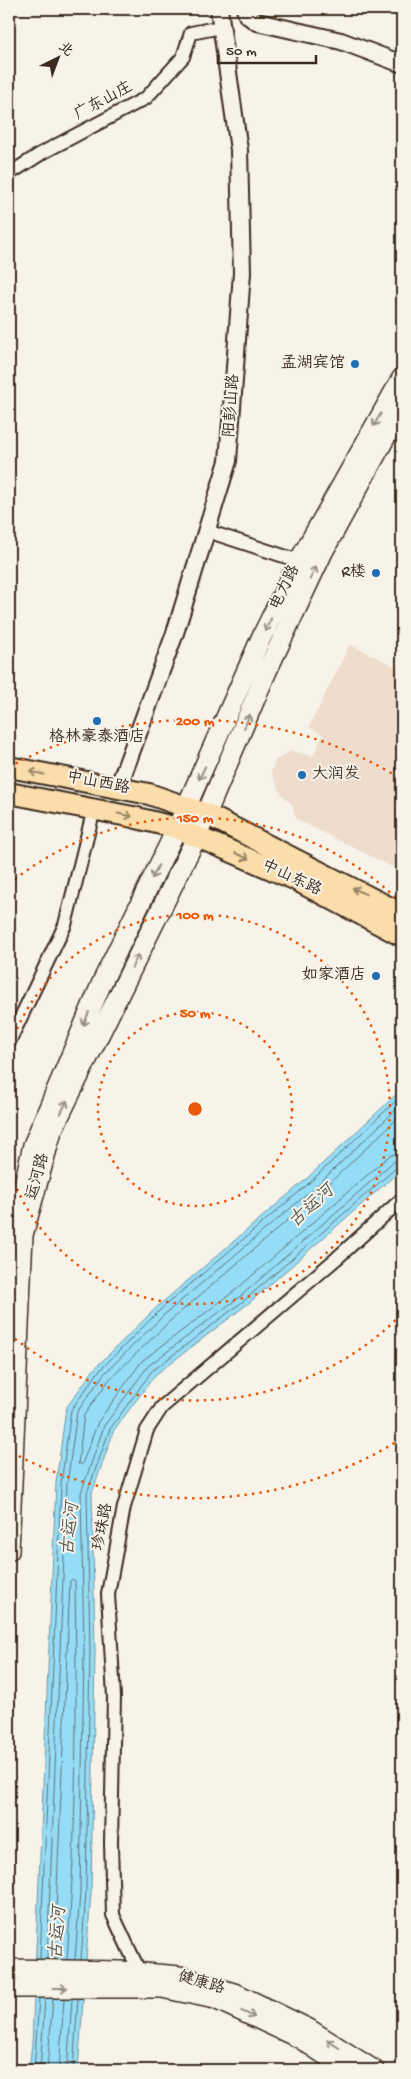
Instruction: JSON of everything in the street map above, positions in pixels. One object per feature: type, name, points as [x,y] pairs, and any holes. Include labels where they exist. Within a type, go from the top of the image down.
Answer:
[{"type":"main road","name":"电力路","points":[[177,828],[261,638],[299,561],[402,378]]},
{"type":"main road","name":"电力路","points":[[197,836],[267,671],[323,552],[402,407]]},
{"type":"main road","name":"中山西路","points":[[9,767],[149,794],[186,807]]},
{"type":"main road","name":"中山西路","points":[[9,792],[177,828]]},
{"type":"main road","name":"中山东路","points":[[186,807],[206,814],[402,914]]},
{"type":"main road","name":"中山东路","points":[[177,828],[292,878],[402,936]]},
{"type":"main road","name":"运河路","points":[[9,1292],[12,1227],[33,1145],[103,980],[177,828]]},
{"type":"main road","name":"运河路","points":[[9,1551],[23,1235],[52,1131],[197,836]]},
{"type":"main road","name":"健康路","points":[[13,1969],[119,1980],[215,1999],[301,2039],[348,2070]]},
{"type":"main road","name":"健康路","points":[[10,1988],[119,1980],[140,1973],[180,1976],[237,1994],[309,2029],[374,2070]]},
{"type":"street","name":"阳彭山路","points":[[118,788],[175,633],[228,461],[242,273],[239,150],[220,27],[219,9]]},
{"type":"street","points":[[245,9],[247,14],[257,22],[342,41],[402,64]]},
{"type":"street","name":"广东山庄","points":[[9,174],[42,153],[146,98],[183,57],[191,33],[220,27]]},
{"type":"street","points":[[207,531],[299,561]]},
{"type":"street","points":[[9,1042],[65,925],[94,809]]},
{"type":"street","name":"珍珠路","points":[[140,1973],[113,1915],[114,1697],[108,1594],[124,1507],[147,1430],[162,1407],[337,1258],[402,1199]]},
{"type":"shaded area","points":[[350,644],[402,670],[402,872],[296,819],[292,804],[281,794],[271,772],[275,761],[290,751],[313,756],[323,735],[309,727]]},
{"type":"water","name":"古运河","points":[[402,1089],[402,1169],[249,1303],[155,1375],[114,1430],[92,1493],[95,1650],[91,1892],[78,2070],[29,2070],[32,2043],[56,1483],[66,1408],[95,1368],[158,1306],[303,1182]]},
{"type":"place","name":"孟湖宾馆","points":[[355,364]]},
{"type":"place","name":"R楼","points":[[376,573]]},
{"type":"place","name":"格林豪泰酒店","points":[[97,721]]},
{"type":"place","name":"大润发","points":[[302,775]]},
{"type":"place","name":"如家酒店","points":[[376,976]]}]
